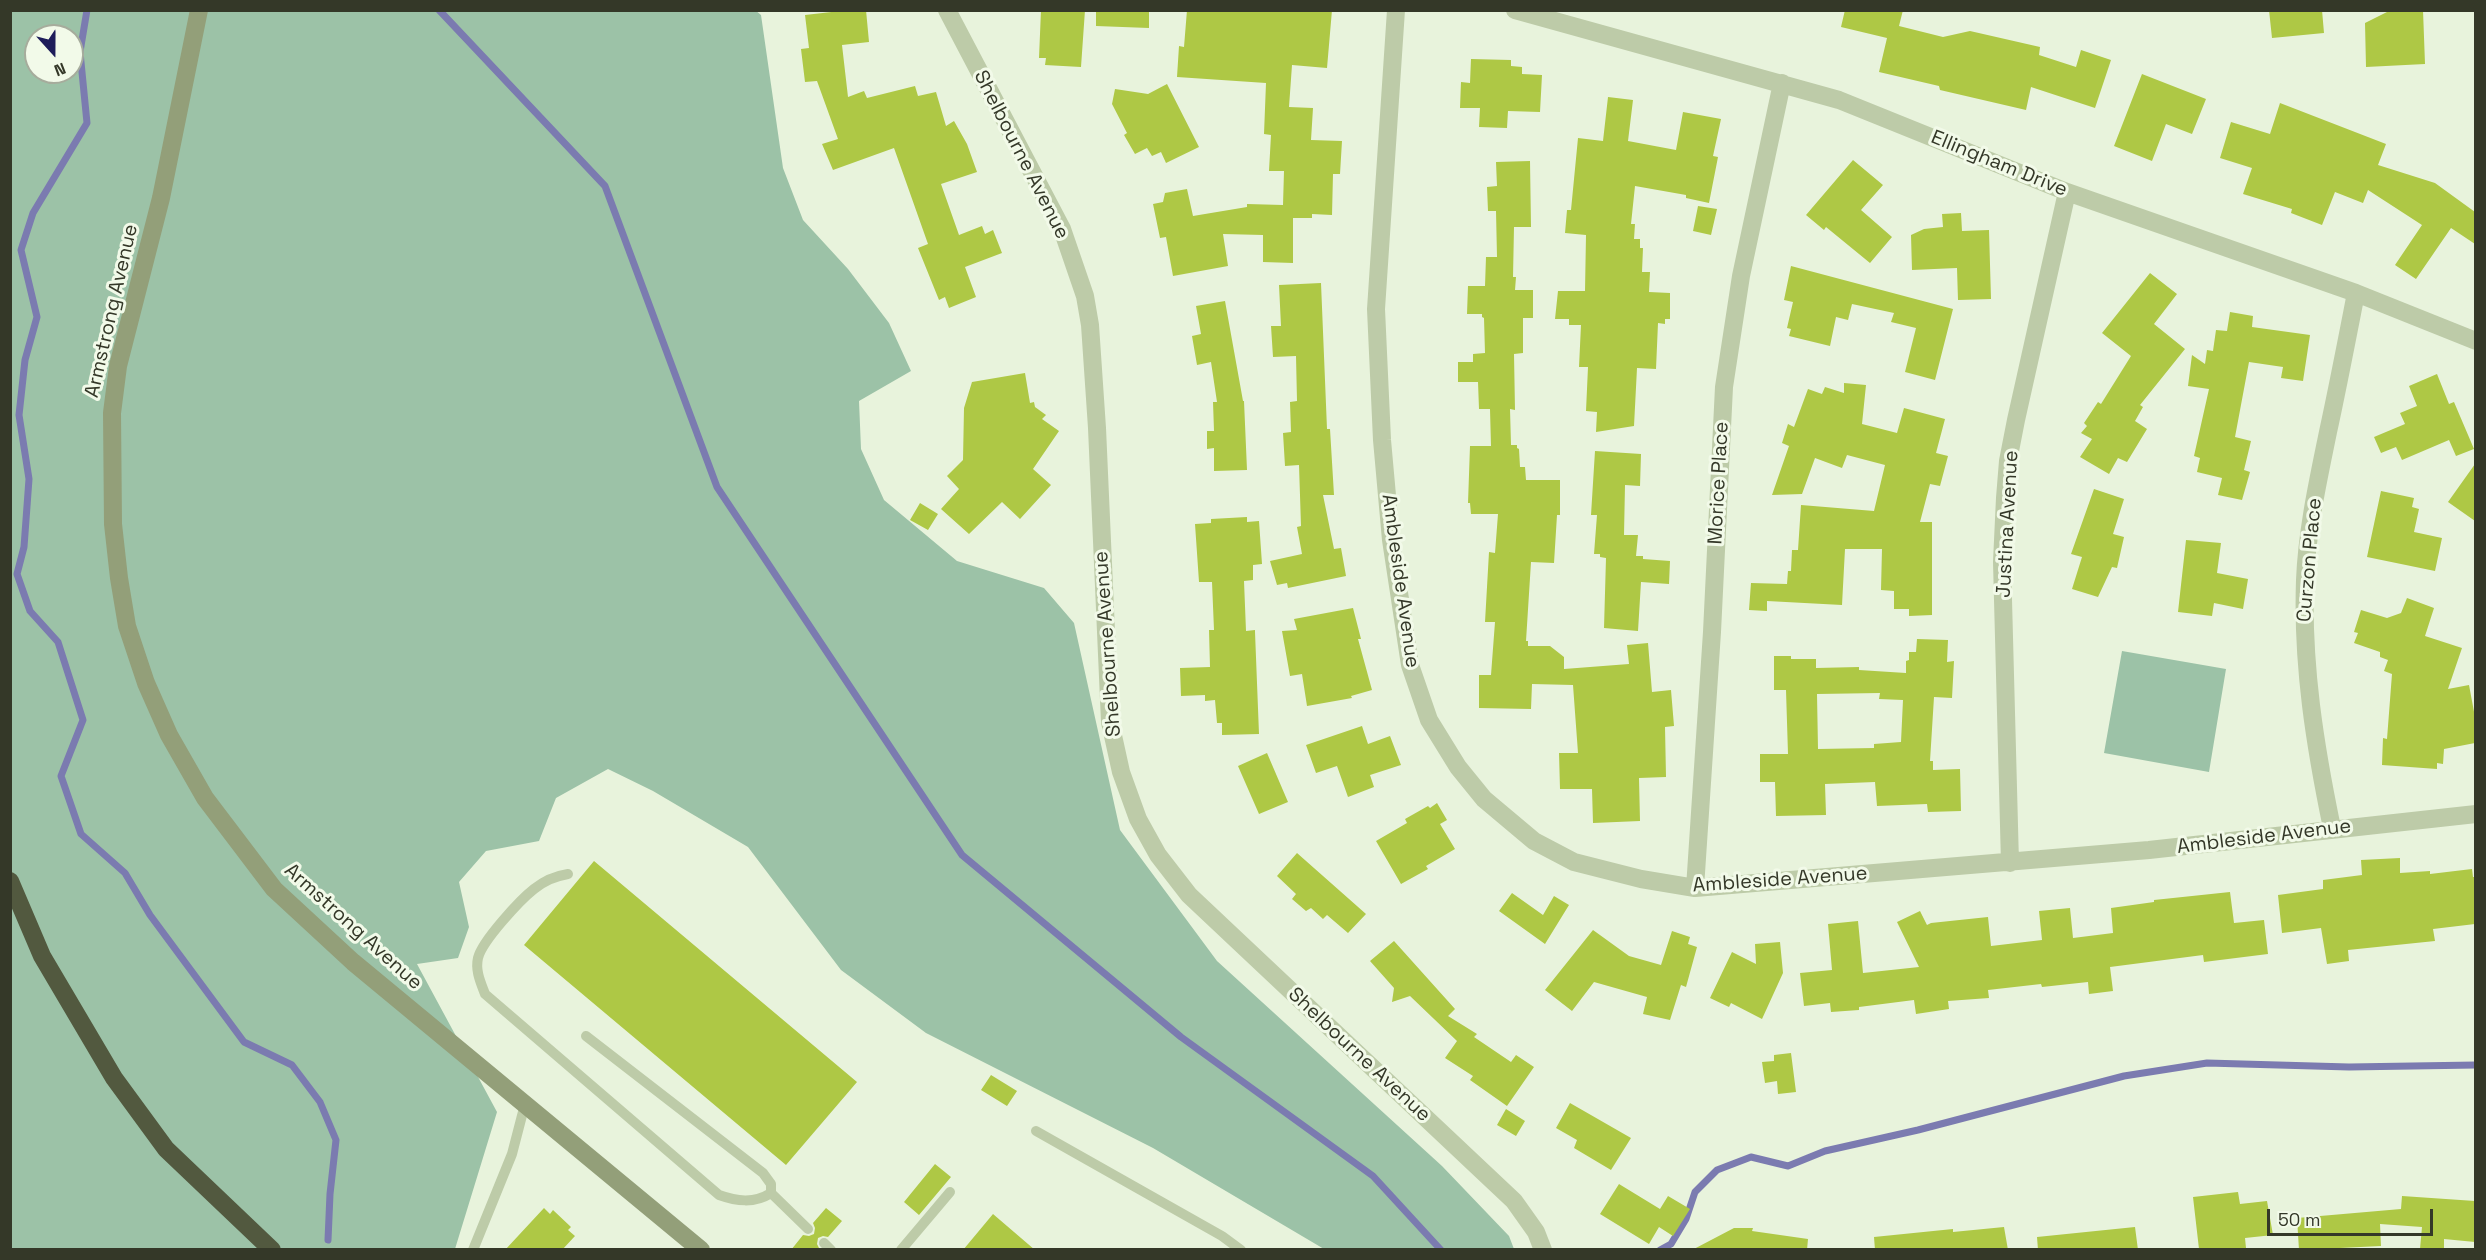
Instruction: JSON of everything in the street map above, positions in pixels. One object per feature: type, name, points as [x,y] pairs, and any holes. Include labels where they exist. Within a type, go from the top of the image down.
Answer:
[{"type":"highway","points":[[10,880],[42,956],[114,1078],[166,1149],[272,1250]]},
{"type":"street","name":"Armstrong Avenue","points":[[199,10],[161,198],[118,366],[112,413],[113,524],[127,626],[146,683],[169,735],[205,798],[274,889],[353,962],[701,1250]]},
{"type":"street","name":"Shelbourne Avenue","points":[[947,10],[1062,229],[1085,296],[1090,325],[1110,722],[1121,772],[1138,819],[1158,855],[1189,896],[1514,1201],[1536,1232],[1544,1250]]},
{"type":"street","name":"Ambleside Avenue","points":[[1396,10],[1376,309],[1381,428],[1391,540],[1410,665],[1429,720],[1458,767],[1484,799],[1534,841],[1574,862],[1641,879],[1695,888],[2149,850],[2475,814]]},
{"type":"street","name":"Ellingham Drive","points":[[1515,10],[1839,100],[2067,192],[2356,293],[2475,342]]},
{"type":"street","name":"Morice Place","points":[[1695,888],[1712,632],[1724,387],[1741,276],[1782,83]]},
{"type":"street","name":"Justina Avenue","points":[[2010,863],[2002,562],[2006,489],[2016,420],[2067,192]]},
{"type":"street","name":"Curzon Place","points":[[2332,828],[2312,722],[2304,642],[2305,579],[2316,488],[2356,293]]},
{"type":"lane","points":[[568,874],[556,876],[532,890],[486,941],[477,959],[478,977],[485,994],[719,1195],[745,1201],[755,1200],[771,1193]]},
{"type":"lane","points":[[586,1036],[763,1173],[771,1184],[771,1193],[808,1229]]},
{"type":"lane","points":[[473,1250],[512,1154],[525,1104]]},
{"type":"lane","points":[[1036,1131],[1222,1236],[1241,1250]]},
{"type":"lane","points":[[901,1250],[950,1192]]},
{"type":"green space","points":[[755,10],[761,15],[783,168],[803,220],[848,269],[889,323],[911,371],[859,401],[861,449],[884,500],[957,561],[1044,588],[1074,623],[1120,830],[1217,961],[1442,1166],[1509,1236],[1514,1249],[1324,1249],[1153,1148],[926,1033],[841,970],[748,847],[653,791],[608,769],[556,798],[539,841],[486,851],[459,882],[469,927],[458,958],[417,964],[497,1112],[455,1249],[11,1249],[10,11]]},
{"type":"green space","points":[[2122,651],[2226,669],[2209,772],[2104,753]]},
{"type":"building","points":[[866,10],[869,42],[842,45],[848,97],[864,91],[867,98],[915,86],[918,96],[936,92],[946,126],[954,121],[967,144],[977,172],[941,184],[959,235],[982,226],[985,234],[993,230],[1002,253],[965,267],[976,297],[949,308],[945,297],[939,300],[918,248],[928,244],[894,148],[833,170],[822,144],[838,139],[817,81],[805,82],[801,49],[809,48],[805,15]]},
{"type":"building","points":[[1041,10],[1085,10],[1081,67],[1045,65],[1046,58],[1039,58]]},
{"type":"building","points":[[1096,10],[1149,10],[1149,28],[1096,26]]},
{"type":"building","points":[[1187,10],[1332,10],[1327,68],[1292,65],[1289,107],[1313,108],[1311,140],[1342,141],[1340,174],[1333,174],[1332,215],[1312,214],[1312,218],[1293,218],[1293,263],[1263,262],[1263,235],[1223,234],[1228,266],[1173,276],[1166,237],[1160,238],[1153,204],[1163,202],[1165,193],[1187,189],[1193,216],[1247,207],[1247,204],[1283,205],[1284,171],[1269,171],[1271,135],[1264,134],[1266,83],[1177,77],[1179,46],[1184,47]]},
{"type":"building","points":[[1845,10],[1903,10],[1899,26],[1943,37],[1970,31],[2040,47],[2039,55],[2076,67],[2081,50],[2111,60],[2095,108],[2031,87],[2026,110],[1940,90],[1939,86],[1879,72],[1887,38],[1841,27]]},
{"type":"building","points":[[2269,10],[2322,10],[2324,33],[2272,38]]},
{"type":"building","points":[[2391,10],[2423,10],[2425,64],[2366,67],[2365,23]]},
{"type":"building","points":[[1471,59],[1511,60],[1511,66],[1522,67],[1522,74],[1542,75],[1540,112],[1508,111],[1507,128],[1479,127],[1480,108],[1460,108],[1461,82],[1470,83]]},
{"type":"building","points":[[2142,74],[2206,99],[2192,134],[2166,124],[2152,161],[2114,146]]},
{"type":"building","points":[[1167,84],[1199,147],[1166,163],[1161,152],[1152,156],[1147,148],[1135,154],[1124,135],[1127,133],[1112,104],[1115,89],[1148,94]]},
{"type":"building","points":[[1608,97],[1633,100],[1628,141],[1676,150],[1683,112],[1721,119],[1713,156],[1718,157],[1709,203],[1686,198],[1686,195],[1635,186],[1631,224],[1635,224],[1634,239],[1640,239],[1640,248],[1643,248],[1642,272],[1650,272],[1649,292],[1670,293],[1670,319],[1665,319],[1665,324],[1658,323],[1656,369],[1637,368],[1634,426],[1596,432],[1597,412],[1586,411],[1588,367],[1579,367],[1581,325],[1569,325],[1569,319],[1555,319],[1558,291],[1585,291],[1586,235],[1565,233],[1567,210],[1571,210],[1578,138],[1603,141]]},
{"type":"building","points":[[2280,103],[2386,144],[2378,165],[2435,183],[2475,212],[2475,244],[2451,228],[2416,279],[2395,265],[2422,225],[2368,190],[2363,203],[2335,192],[2322,225],[2291,213],[2292,209],[2243,194],[2252,168],[2220,158],[2231,122],[2270,134]]},
{"type":"building","points":[[1853,160],[1883,185],[1861,210],[1892,237],[1870,263],[1826,227],[1824,230],[1806,215]]},
{"type":"building","points":[[1530,161],[1531,227],[1514,227],[1513,277],[1516,277],[1515,290],[1533,290],[1533,318],[1523,318],[1523,353],[1514,354],[1515,410],[1510,409],[1511,445],[1517,445],[1519,449],[1520,467],[1525,467],[1526,480],[1560,480],[1560,515],[1557,515],[1554,563],[1531,562],[1526,641],[1528,641],[1528,646],[1550,646],[1564,657],[1564,669],[1629,664],[1627,645],[1648,643],[1652,692],[1671,690],[1674,726],[1665,727],[1666,777],[1639,778],[1640,821],[1593,823],[1592,789],[1560,789],[1559,753],[1578,753],[1573,685],[1532,684],[1531,709],[1479,708],[1479,675],[1491,675],[1495,622],[1485,622],[1489,552],[1495,553],[1498,514],[1471,514],[1470,503],[1468,503],[1470,446],[1491,446],[1490,409],[1479,409],[1478,382],[1458,382],[1458,362],[1473,362],[1473,354],[1485,353],[1484,318],[1482,314],[1467,314],[1468,286],[1485,286],[1486,257],[1497,257],[1496,211],[1488,211],[1487,187],[1497,186],[1496,162]]},
{"type":"building","points":[[1698,206],[1717,209],[1711,235],[1693,231]]},
{"type":"building","points":[[1961,213],[1962,231],[1989,230],[1991,299],[1958,300],[1957,268],[1912,270],[1911,235],[1924,229],[1943,227],[1942,214]]},
{"type":"building","points":[[1791,266],[1953,309],[1935,380],[1905,372],[1916,328],[1891,322],[1894,313],[1852,304],[1848,320],[1836,317],[1830,346],[1789,336],[1791,329],[1787,328],[1793,302],[1784,300]]},
{"type":"building","points":[[2150,273],[2177,294],[2154,324],[2185,349],[2140,405],[2143,407],[2135,421],[2147,429],[2127,462],[2118,458],[2109,474],[2080,457],[2092,439],[2081,433],[2087,426],[2084,423],[2098,402],[2101,404],[2131,356],[2102,333]]},
{"type":"building","points":[[1321,283],[1327,429],[1330,429],[1334,495],[1323,495],[1334,549],[1341,548],[1346,576],[1288,588],[1287,583],[1277,585],[1270,561],[1302,554],[1297,527],[1301,526],[1299,465],[1285,466],[1283,433],[1291,432],[1290,402],[1297,401],[1296,356],[1273,357],[1271,326],[1281,326],[1279,285]]},
{"type":"building","points":[[1225,301],[1244,401],[1247,470],[1214,471],[1214,448],[1207,449],[1207,431],[1214,431],[1213,402],[1217,402],[1211,362],[1197,365],[1192,336],[1201,334],[1196,306]]},
{"type":"building","points":[[2230,312],[2253,316],[2252,327],[2310,335],[2303,381],[2281,378],[2283,367],[2249,362],[2235,437],[2251,441],[2244,470],[2250,472],[2242,500],[2218,495],[2222,478],[2197,472],[2200,458],[2194,456],[2209,389],[2188,386],[2192,355],[2205,364],[2207,350],[2213,351],[2216,330],[2227,331]]},
{"type":"building","points":[[1025,373],[1030,403],[1034,402],[1035,407],[1046,415],[1042,419],[1059,431],[1033,469],[1051,485],[1020,519],[1002,502],[969,534],[941,509],[959,489],[947,476],[963,460],[964,408],[972,382]]},
{"type":"building","points":[[2437,374],[2449,404],[2454,402],[2474,449],[2456,456],[2449,440],[2402,460],[2396,447],[2381,453],[2374,437],[2405,424],[2400,413],[2417,406],[2409,386]]},
{"type":"building","points":[[1844,383],[1866,385],[1862,424],[1897,433],[1904,408],[1945,419],[1936,453],[1948,456],[1940,486],[1930,484],[1920,522],[1932,522],[1932,615],[1909,616],[1909,609],[1894,609],[1894,591],[1881,590],[1882,549],[1845,549],[1842,605],[1767,601],[1767,611],[1749,610],[1751,583],[1787,584],[1788,571],[1791,571],[1792,550],[1798,550],[1801,505],[1874,511],[1885,465],[1847,455],[1842,468],[1815,458],[1802,494],[1772,495],[1789,446],[1782,443],[1788,424],[1794,427],[1808,389],[1822,394],[1825,387],[1844,393]]},
{"type":"building","points":[[1595,451],[1641,454],[1640,486],[1625,485],[1624,535],[1638,535],[1636,556],[1643,556],[1643,559],[1670,561],[1669,584],[1641,582],[1638,631],[1604,628],[1606,558],[1600,557],[1600,554],[1594,554],[1597,515],[1591,515]]},
{"type":"building","points":[[2475,464],[2475,521],[2448,502]]},
{"type":"building","points":[[2094,489],[2124,499],[2113,534],[2124,537],[2117,568],[2112,567],[2098,597],[2072,589],[2082,557],[2071,554]]},
{"type":"building","points":[[2381,491],[2414,498],[2412,507],[2419,509],[2414,532],[2442,538],[2435,571],[2367,557]]},
{"type":"building","points":[[920,503],[938,514],[928,530],[910,520]]},
{"type":"building","points":[[1247,517],[1247,522],[1259,521],[1262,564],[1253,565],[1253,580],[1244,581],[1246,631],[1255,630],[1259,734],[1222,735],[1222,723],[1217,723],[1215,700],[1205,701],[1205,695],[1181,696],[1180,668],[1210,667],[1209,630],[1214,630],[1212,582],[1199,582],[1195,524],[1211,523],[1211,519]]},
{"type":"building","points":[[2186,540],[2221,543],[2217,573],[2248,579],[2243,609],[2214,603],[2212,616],[2178,612]]},
{"type":"building","points":[[2407,598],[2434,608],[2425,636],[2462,648],[2448,689],[2469,685],[2475,717],[2475,743],[2444,749],[2443,764],[2437,763],[2437,769],[2382,765],[2383,738],[2387,739],[2392,674],[2384,671],[2388,660],[2380,657],[2380,652],[2354,643],[2358,633],[2354,632],[2361,610],[2387,618],[2401,613]]},
{"type":"building","points":[[1353,608],[1361,639],[1358,639],[1372,690],[1351,696],[1352,698],[1307,706],[1302,674],[1290,676],[1282,631],[1297,630],[1294,619]]},
{"type":"building","points":[[1917,639],[1948,640],[1947,662],[1954,661],[1952,698],[1934,697],[1930,761],[1933,761],[1933,770],[1960,769],[1961,811],[1928,812],[1927,804],[1877,806],[1875,782],[1825,784],[1826,815],[1776,816],[1775,782],[1760,782],[1760,754],[1788,754],[1786,690],[1774,690],[1774,656],[1816,659],[1816,668],[1859,667],[1859,670],[1906,673],[1909,652],[1916,652]],"holes":[[[1880,693],[1879,699],[1903,700],[1901,742],[1874,744],[1874,748],[1818,749],[1817,694]]]},
{"type":"building","points":[[1362,726],[1368,744],[1390,736],[1401,765],[1370,775],[1374,787],[1348,797],[1337,766],[1316,773],[1306,745]]},
{"type":"building","points":[[1267,753],[1288,802],[1259,814],[1238,766]]},
{"type":"building","points":[[1437,803],[1447,820],[1440,824],[1455,849],[1426,866],[1428,869],[1401,884],[1376,841],[1407,823],[1405,819]]},
{"type":"building","points":[[1297,853],[1366,914],[1348,933],[1327,915],[1323,919],[1311,908],[1306,911],[1292,899],[1296,894],[1277,876]]},
{"type":"building","points":[[2400,858],[2400,873],[2430,871],[2430,874],[2472,869],[2473,877],[2475,877],[2475,924],[2433,929],[2435,941],[2348,950],[2349,961],[2327,964],[2321,928],[2282,933],[2278,895],[2323,889],[2323,880],[2362,875],[2361,860]]},
{"type":"building","points":[[594,861],[857,1082],[786,1165],[524,945]]},
{"type":"building","points":[[2230,892],[2234,923],[2264,920],[2268,954],[2204,962],[2203,955],[2110,967],[2113,991],[2089,994],[2088,982],[1988,990],[1989,998],[1948,1001],[1949,1009],[1916,1014],[1914,1000],[1859,1007],[1859,1010],[1831,1012],[1830,1003],[1804,1006],[1800,973],[1832,970],[1828,924],[1858,921],[1863,973],[1919,967],[1897,922],[1920,911],[1927,925],[1988,917],[1991,946],[2042,940],[2039,911],[2070,908],[2073,938],[2113,933],[2111,908],[2154,902],[2154,900]]},
{"type":"building","points":[[1512,893],[1543,915],[1554,896],[1569,905],[1545,944],[1499,911]]},
{"type":"building","points":[[1593,930],[1629,956],[1661,965],[1672,931],[1690,937],[1688,944],[1697,947],[1686,987],[1681,985],[1670,1020],[1643,1014],[1647,997],[1594,982],[1572,1011],[1545,990]]},
{"type":"building","points":[[1394,941],[1455,1009],[1448,1016],[1477,1034],[1474,1037],[1511,1062],[1516,1055],[1534,1067],[1507,1106],[1470,1080],[1473,1076],[1445,1058],[1457,1041],[1410,996],[1392,1002],[1394,988],[1370,961]]},
{"type":"building","points":[[1780,942],[1783,973],[1762,1019],[1731,1003],[1729,1007],[1710,998],[1732,952],[1756,964],[1755,944]]},
{"type":"building","points":[[1791,1053],[1796,1092],[1778,1094],[1777,1081],[1765,1083],[1762,1062],[1774,1061],[1774,1055]]},
{"type":"building","points":[[991,1075],[1017,1091],[1007,1106],[981,1090]]},
{"type":"building","points":[[1570,1103],[1631,1138],[1611,1170],[1574,1148],[1577,1140],[1556,1128]]},
{"type":"building","points":[[1506,1109],[1525,1121],[1516,1136],[1497,1125]]},
{"type":"building","points":[[935,1164],[951,1177],[919,1215],[904,1202]]},
{"type":"building","points":[[1619,1184],[1660,1209],[1668,1196],[1690,1209],[1673,1236],[1659,1227],[1649,1244],[1600,1214]]},
{"type":"building","points":[[2238,1192],[2240,1204],[2267,1201],[2273,1235],[2245,1238],[2246,1248],[2199,1249],[2193,1197]]},
{"type":"building","points":[[2402,1196],[2475,1201],[2475,1242],[2444,1239],[2444,1250],[2420,1249],[2422,1227],[2380,1224],[2381,1246],[2299,1250],[2297,1218],[2401,1209]]},
{"type":"building","points":[[544,1208],[550,1214],[553,1210],[571,1227],[568,1230],[575,1236],[562,1250],[505,1250]]},
{"type":"building","points":[[826,1208],[842,1221],[828,1237],[818,1238],[819,1248],[791,1250],[803,1235],[814,1234],[813,1223]]},
{"type":"building","points":[[993,1214],[1035,1250],[963,1250]]},
{"type":"building","points":[[2004,1227],[2008,1250],[1875,1250],[1874,1237],[1953,1229],[1953,1232]]},
{"type":"building","points":[[2135,1227],[2138,1250],[2038,1250],[2037,1237]]},
{"type":"building","points":[[1734,1228],[1753,1228],[1752,1231],[1808,1239],[1807,1250],[1692,1250]]},
{"type":"waterway","points":[[87,10],[80,52],[87,123],[33,213],[21,250],[37,317],[25,360],[19,415],[29,479],[24,547],[17,574],[30,611],[58,642],[83,720],[61,776],[81,834],[125,873],[150,915],[244,1042],[292,1065],[320,1102],[336,1140],[328,1240]]},
{"type":"waterway","points":[[439,10],[605,186],[717,487],[962,855],[1181,1037],[1373,1176],[1441,1250]]},
{"type":"waterway","points":[[1660,1250],[1671,1244],[1686,1219],[1695,1192],[1717,1170],[1751,1157],[1788,1166],[1825,1151],[1918,1130],[2124,1076],[2207,1063],[2349,1067],[2476,1065]]}]
